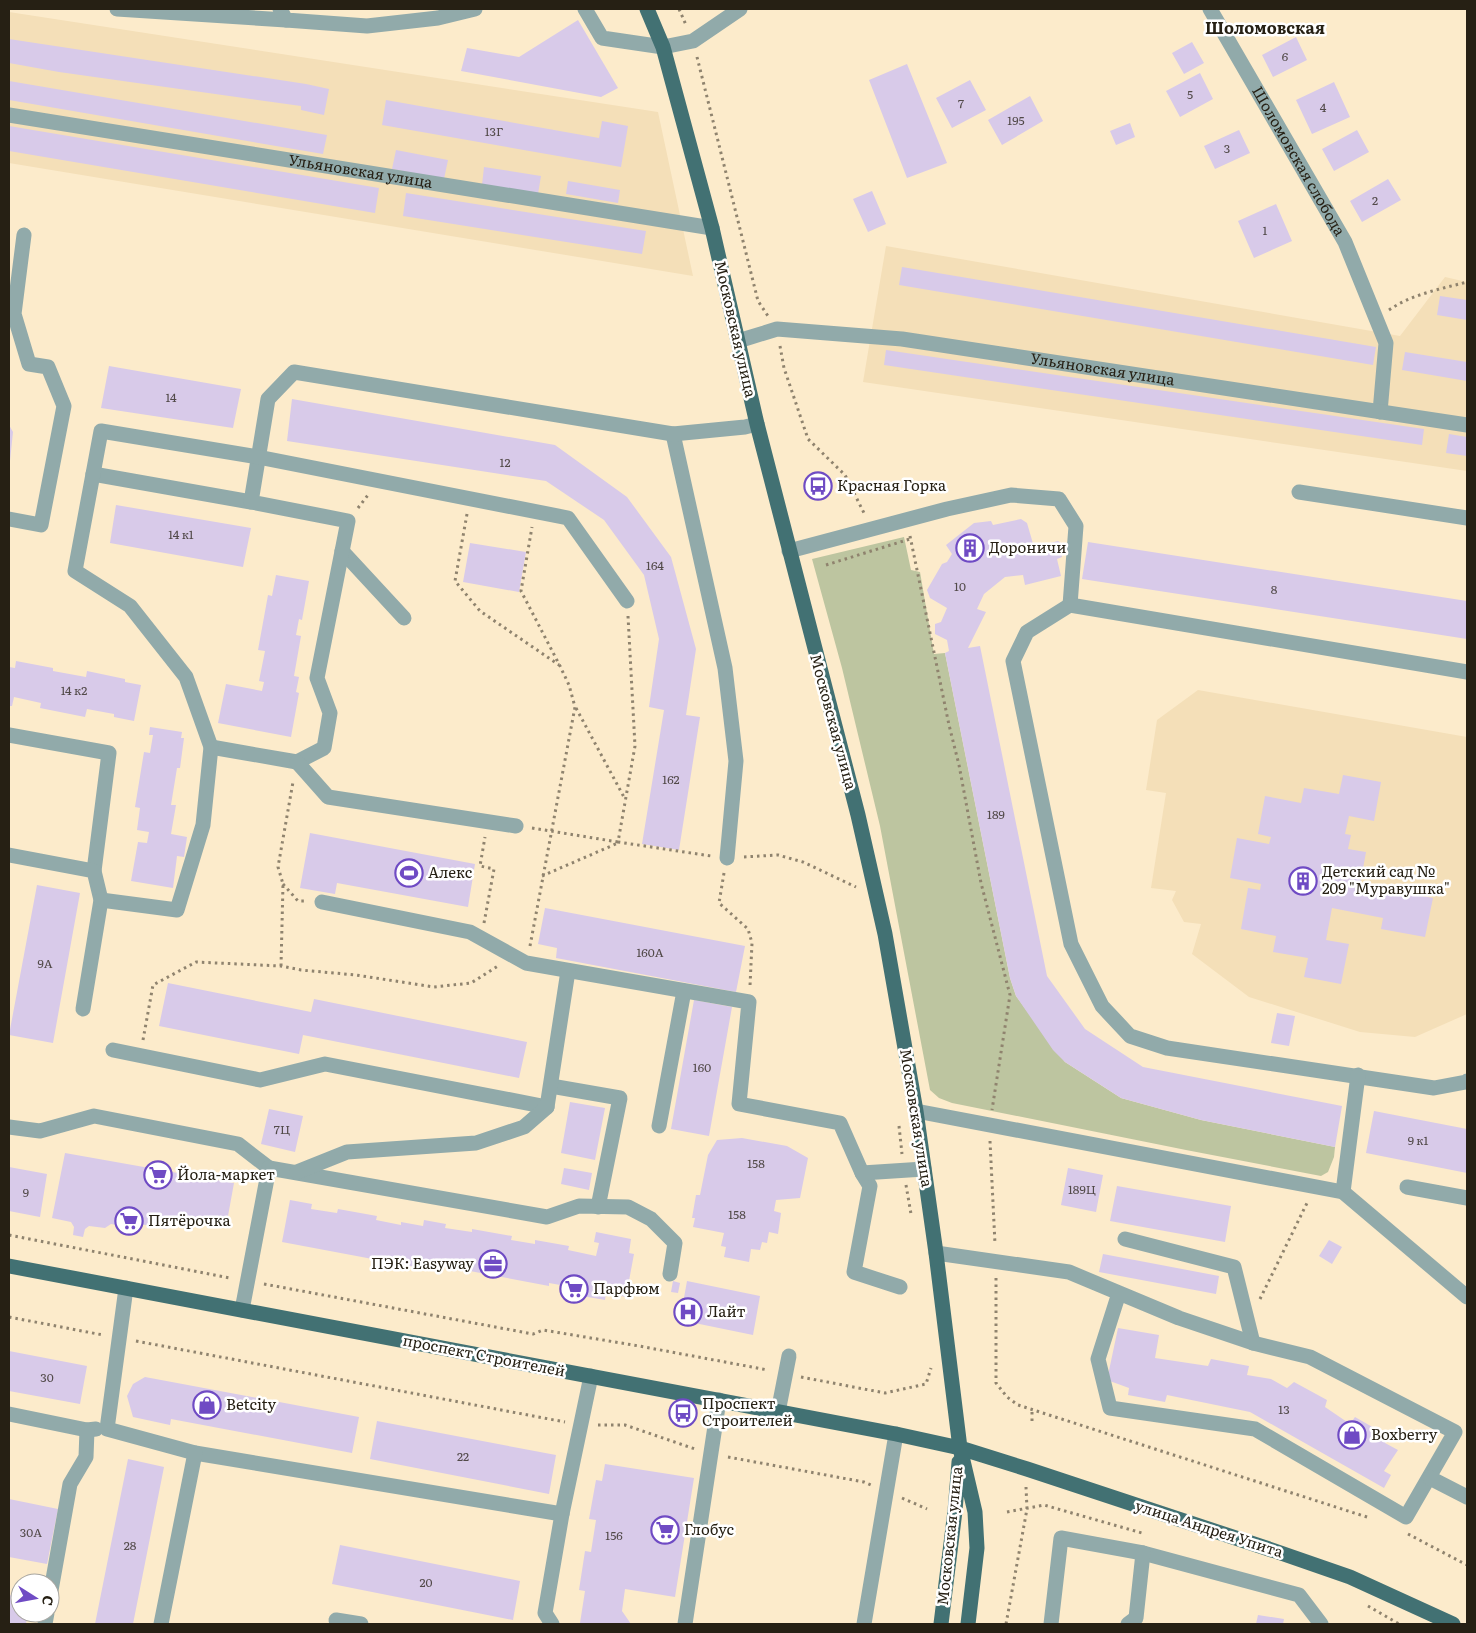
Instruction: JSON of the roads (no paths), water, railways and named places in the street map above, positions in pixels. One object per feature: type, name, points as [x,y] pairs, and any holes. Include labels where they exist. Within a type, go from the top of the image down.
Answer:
[{"type":"main road","name":"Московская улица","points":[[647,9],[663,47],[712,228],[757,424],[858,815],[885,934],[916,1111],[960,1448],[975,1512],[977,1548],[968,1624]]},
{"type":"main road","name":"проспект Строителей","points":[[9,1266],[720,1400],[960,1448]]},
{"type":"main road","name":"Московская улица","points":[[941,1624],[955,1512],[960,1448]]},
{"type":"main road","name":"улица Андрея Упита","points":[[960,1448],[1340,1574],[1453,1624]]},
{"type":"street","points":[[117,9],[283,14],[367,26],[438,18],[476,9]]},
{"type":"street","points":[[585,9],[602,38],[663,47],[693,41],[740,9]]},
{"type":"street","name":"Шоломовская слобода","points":[[1210,9],[1345,242],[1386,343],[1380,412]]},
{"type":"street","name":"Ульяновская улица","points":[[9,115],[712,228]]},
{"type":"street","points":[[9,519],[41,525],[64,406],[48,367],[29,364],[14,314],[24,234]]},
{"type":"street","name":"Ульяновская улица","points":[[738,341],[777,329],[902,339],[1467,426]]},
{"type":"street","points":[[251,502],[268,399],[294,372],[673,434],[745,427],[757,424]]},
{"type":"street","points":[[101,900],[177,910],[203,825],[211,747],[186,678],[130,606],[75,571],[101,431],[258,457],[568,518],[627,601]]},
{"type":"street","points":[[673,434],[725,668],[736,761],[727,858]]},
{"type":"street","points":[[93,474],[348,521],[317,678],[330,713],[324,748],[297,762],[211,747]]},
{"type":"street","points":[[1299,492],[1467,518]]},
{"type":"street","points":[[789,551],[1011,495],[1059,499],[1076,526],[1070,605]]},
{"type":"street","points":[[342,551],[404,618]]},
{"type":"street","points":[[1467,672],[1070,605],[1027,632],[1013,661],[1071,944],[1102,1006],[1130,1036],[1167,1048],[1434,1088],[1467,1081]]},
{"type":"street","points":[[9,735],[109,753],[94,871],[101,900],[84,1009]]},
{"type":"street","points":[[297,762],[328,797],[516,826]]},
{"type":"street","points":[[9,855],[94,871]]},
{"type":"street","points":[[322,902],[470,932],[526,963],[749,1002],[739,1104],[840,1123],[862,1173],[870,1186],[854,1272],[900,1288]]},
{"type":"street","points":[[297,1172],[347,1152],[476,1143],[524,1126],[547,1107],[568,971]]},
{"type":"street","points":[[659,1126],[684,991]]},
{"type":"street","points":[[113,1050],[260,1080],[325,1064],[547,1107]]},
{"type":"street","points":[[1343,1192],[1358,1076]]},
{"type":"street","points":[[551,1086],[620,1098],[598,1207]]},
{"type":"street","points":[[916,1111],[1343,1192],[1467,1297]]},
{"type":"street","points":[[9,1127],[40,1131],[94,1116],[238,1144],[269,1168],[547,1217],[579,1206],[628,1207],[651,1219],[675,1243],[670,1274]]},
{"type":"street","points":[[242,1310],[269,1168]]},
{"type":"street","points":[[862,1173],[924,1169]]},
{"type":"street","points":[[1407,1186],[1467,1198]]},
{"type":"street","points":[[1125,1239],[1234,1267],[1253,1343]]},
{"type":"street","points":[[936,1253],[1069,1272],[1179,1318],[1253,1343],[1310,1357],[1455,1432],[1406,1517],[1255,1429],[1110,1408],[1098,1359],[1119,1293]]},
{"type":"street","points":[[107,1429],[126,1288]]},
{"type":"street","points":[[778,1412],[789,1356]]},
{"type":"street","points":[[552,1624],[545,1614],[562,1514],[591,1376]]},
{"type":"street","points":[[685,1624],[710,1454],[720,1400]]},
{"type":"street","points":[[9,1414],[87,1430],[107,1429],[195,1453],[562,1514]]},
{"type":"street","points":[[54,1573],[70,1484],[86,1458],[87,1430]]},
{"type":"street","points":[[864,1624],[896,1434]]},
{"type":"street","points":[[161,1624],[195,1453]]},
{"type":"street","points":[[1430,1478],[1467,1497]]},
{"type":"street","points":[[1056,1624],[1061,1538],[1143,1553],[1299,1595],[1321,1624]]},
{"type":"street","points":[[1128,1624],[1136,1618],[1143,1553]]},
{"type":"street","points":[[336,1620],[362,1624]]},
{"type":"place","name":"Красная Горка","points":[[818,486]]},
{"type":"place","name":"Дороничи","points":[[970,548]]},
{"type":"place","name":"Алекс","points":[[409,873]]},
{"type":"place","name":"Детский сад № 209 \"Муравушка\"","points":[[1303,881]]},
{"type":"place","name":"Йола-маркет","points":[[158,1175]]},
{"type":"place","name":"Пятёрочка","points":[[129,1221]]},
{"type":"place","name":"ПЭК: Easyway","points":[[493,1264]]},
{"type":"place","name":"Парфюм","points":[[574,1289]]},
{"type":"place","name":"Лайт","points":[[688,1312]]},
{"type":"place","name":"Betcity","points":[[207,1405]]},
{"type":"place","name":"Проспект Строителей","points":[[683,1413]]},
{"type":"place","name":"Boxberry","points":[[1352,1435]]},
{"type":"place","name":"Глобус","points":[[665,1530]]},
{"type":"district","name":"Шоломовская","points":[[1265,28]]}]
